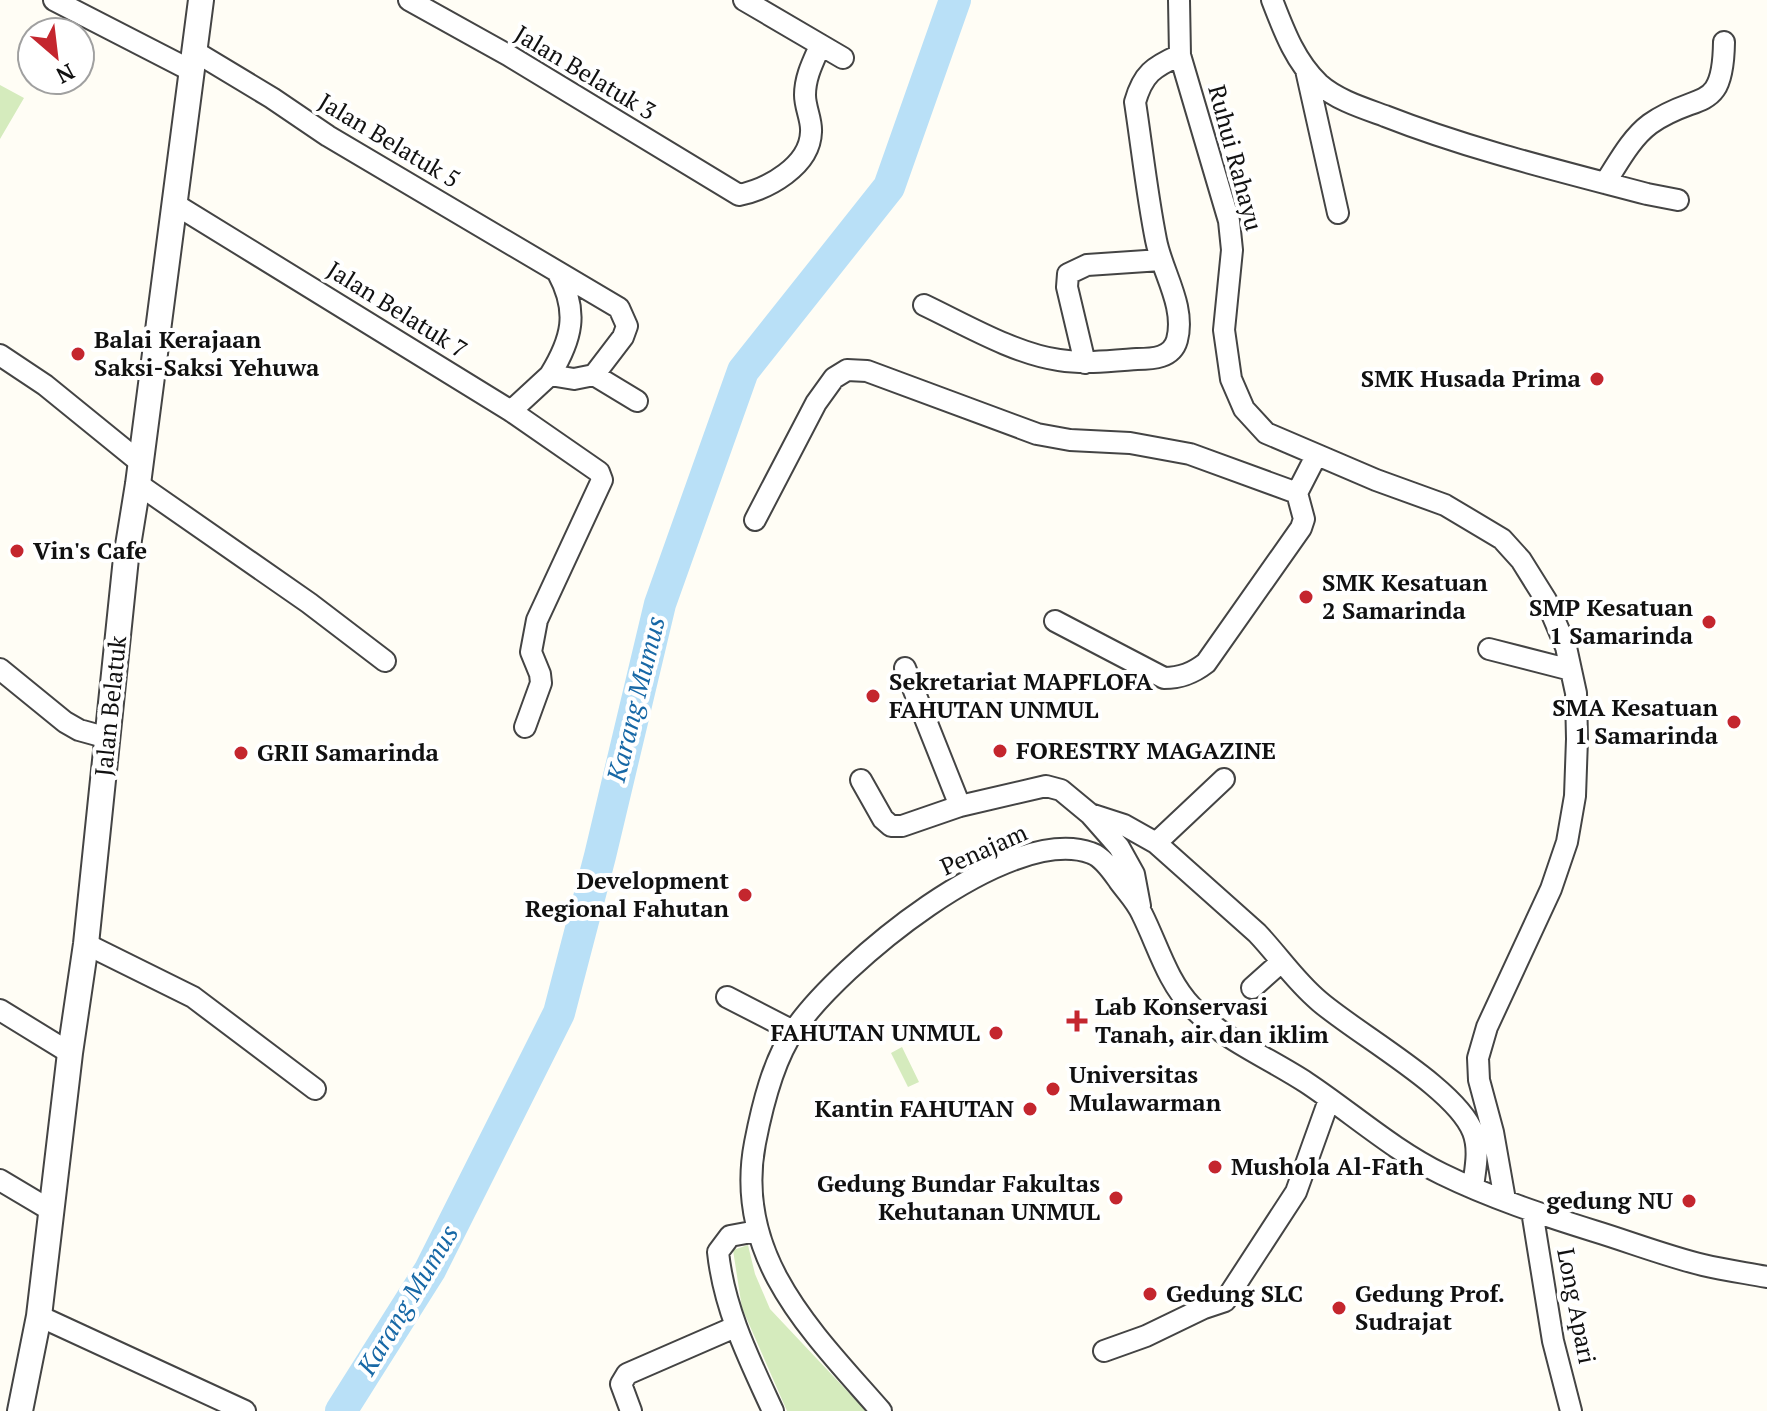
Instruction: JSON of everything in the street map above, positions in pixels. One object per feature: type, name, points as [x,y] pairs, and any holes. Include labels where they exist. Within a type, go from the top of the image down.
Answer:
[{"type":"street","name":"Jalan Belatuk 5","points":[[54,0],[272,98],[328,136],[619,308],[627,326],[623,337],[594,375]]},
{"type":"street","name":"Jalan Belatuk","points":[[20,1411],[39,1316],[86,944],[126,558],[140,473],[201,0]]},
{"type":"street","name":"Jalan Belatuk 3","points":[[409,0],[508,55],[732,193],[745,194],[797,165],[802,158],[812,128],[806,108],[807,77],[820,46]]},
{"type":"street","points":[[744,0],[768,6],[820,46],[843,58]]},
{"type":"street","name":"Ruhui Rahayu","points":[[1179,0],[1180,55],[1229,221],[1232,250],[1224,330],[1231,379],[1244,409],[1266,433],[1376,480],[1435,500],[1502,539],[1521,560],[1546,600],[1566,647],[1576,693],[1577,739],[1575,796],[1567,842],[1551,889],[1487,1027],[1478,1058],[1479,1080],[1493,1132],[1505,1200]]},
{"type":"street","points":[[1272,0],[1286,37],[1306,70],[1323,87],[1352,103],[1423,131],[1605,183],[1678,200]]},
{"type":"street","points":[[1605,183],[1634,140],[1648,126],[1671,111],[1709,97],[1720,83],[1724,42]]},
{"type":"street","points":[[924,305],[1009,344],[1055,360],[1085,363],[1155,358],[1170,353],[1177,343],[1179,327],[1176,304],[1161,260],[1135,102],[1141,81],[1157,66],[1180,55]]},
{"type":"street","points":[[1306,70],[1338,213]]},
{"type":"street","name":"Jalan Belatuk 7","points":[[173,203],[511,411],[592,465],[602,480],[537,620],[531,652],[541,683],[525,727]]},
{"type":"street","points":[[1085,363],[1067,287],[1068,274],[1087,265],[1161,260]]},
{"type":"street","points":[[511,411],[550,375],[566,346],[571,320],[570,302],[558,273]]},
{"type":"street","points":[[0,355],[45,385],[140,473],[385,661]]},
{"type":"street","points":[[755,520],[816,403],[834,378],[847,370],[867,371],[1037,434],[1070,440],[1130,443],[1180,452],[1297,493]]},
{"type":"street","points":[[550,375],[574,379],[594,375],[637,401]]},
{"type":"street","points":[[1055,621],[1164,678],[1176,678],[1195,671],[1206,663],[1301,528],[1304,519],[1297,493],[1316,456]]},
{"type":"street","points":[[1489,649],[1571,670]]},
{"type":"street","points":[[905,668],[960,806]]},
{"type":"street","points":[[0,669],[65,722],[79,730],[108,738]]},
{"type":"street","points":[[1156,843],[1224,779]]},
{"type":"street","points":[[861,780],[883,819],[891,826],[902,826],[960,806],[1046,786],[1061,790],[1090,814],[1119,847],[1134,874],[1140,909]]},
{"type":"street","points":[[1090,814],[1124,825],[1156,843],[1257,933],[1280,963],[1320,1002],[1454,1103],[1474,1134],[1477,1154],[1473,1187]]},
{"type":"street","name":"Penajam","points":[[881,1411],[800,1317],[785,1295],[757,1231],[753,1213],[753,1154],[763,1098],[793,1031],[830,988],[882,940],[914,915],[978,876],[1022,856],[1056,850],[1092,853],[1111,868],[1140,909],[1170,976],[1192,1007],[1214,1025],[1415,1159],[1532,1211],[1701,1265],[1767,1277]]},
{"type":"street","points":[[86,944],[193,997],[315,1089]]},
{"type":"street","points":[[1252,988],[1280,963]]},
{"type":"street","points":[[727,997],[793,1031]]},
{"type":"street","points":[[0,1010],[70,1053]]},
{"type":"street","points":[[1104,1351],[1225,1301],[1296,1192],[1329,1100]]},
{"type":"street","points":[[0,1180],[52,1211]]},
{"type":"street","name":"Long Apari","points":[[1532,1211],[1553,1341],[1571,1411]]},
{"type":"street","points":[[757,1231],[730,1236],[718,1252],[721,1281],[735,1327],[773,1411]]},
{"type":"street","points":[[39,1316],[245,1411]]},
{"type":"street","points":[[631,1411],[621,1384],[627,1374],[735,1327]]},
{"type":"green space","points":[[0,85],[24,98],[0,139]]},
{"type":"green space","points":[[902,1047],[919,1082],[908,1087],[891,1053]]},
{"type":"green space","points":[[748,1245],[755,1274],[770,1309],[866,1411],[787,1411],[742,1308],[733,1250]]},
{"type":"waterway","name":"Karang Mumus","points":[[341,1411],[430,1270],[559,1013],[660,604],[743,371],[889,187],[955,0]]},
{"type":"place","name":"Balai Kerajaan Saksi-Saksi Yehuwa","points":[[78,354]]},
{"type":"place","name":"SMK Husada Prima","points":[[1597,379]]},
{"type":"place","name":"Vin's Cafe","points":[[17,551]]},
{"type":"place","name":"SMK Kesatuan 2 Samarinda","points":[[1306,597]]},
{"type":"place","name":"SMP Kesatuan 1 Samarinda","points":[[1709,622]]},
{"type":"place","name":"Sekretariat MAPFLOFA FAHUTAN UNMUL","points":[[873,696]]},
{"type":"place","name":"SMA Kesatuan 1 Samarinda","points":[[1734,722]]},
{"type":"place","name":"FORESTRY MAGAZINE","points":[[1000,751]]},
{"type":"place","name":"GRII Samarinda","points":[[241,753]]},
{"type":"place","name":"Development Regional Fahutan","points":[[745,895]]},
{"type":"place","name":"Lab Konservasi Tanah, air dan iklim","points":[[1077,1021]]},
{"type":"place","name":"FAHUTAN UNMUL","points":[[996,1033]]},
{"type":"place","name":"Universitas Mulawarman","points":[[1053,1089]]},
{"type":"place","name":"Kantin FAHUTAN","points":[[1030,1109]]},
{"type":"place","name":"Mushola Al-Fath","points":[[1215,1167]]},
{"type":"place","name":"Gedung Bundar Fakultas Kehutanan UNMUL","points":[[1116,1198]]},
{"type":"place","name":"gedung NU","points":[[1689,1201]]},
{"type":"place","name":"Gedung SLC","points":[[1150,1294]]},
{"type":"place","name":"Gedung Prof. Sudrajat","points":[[1339,1308]]}]
